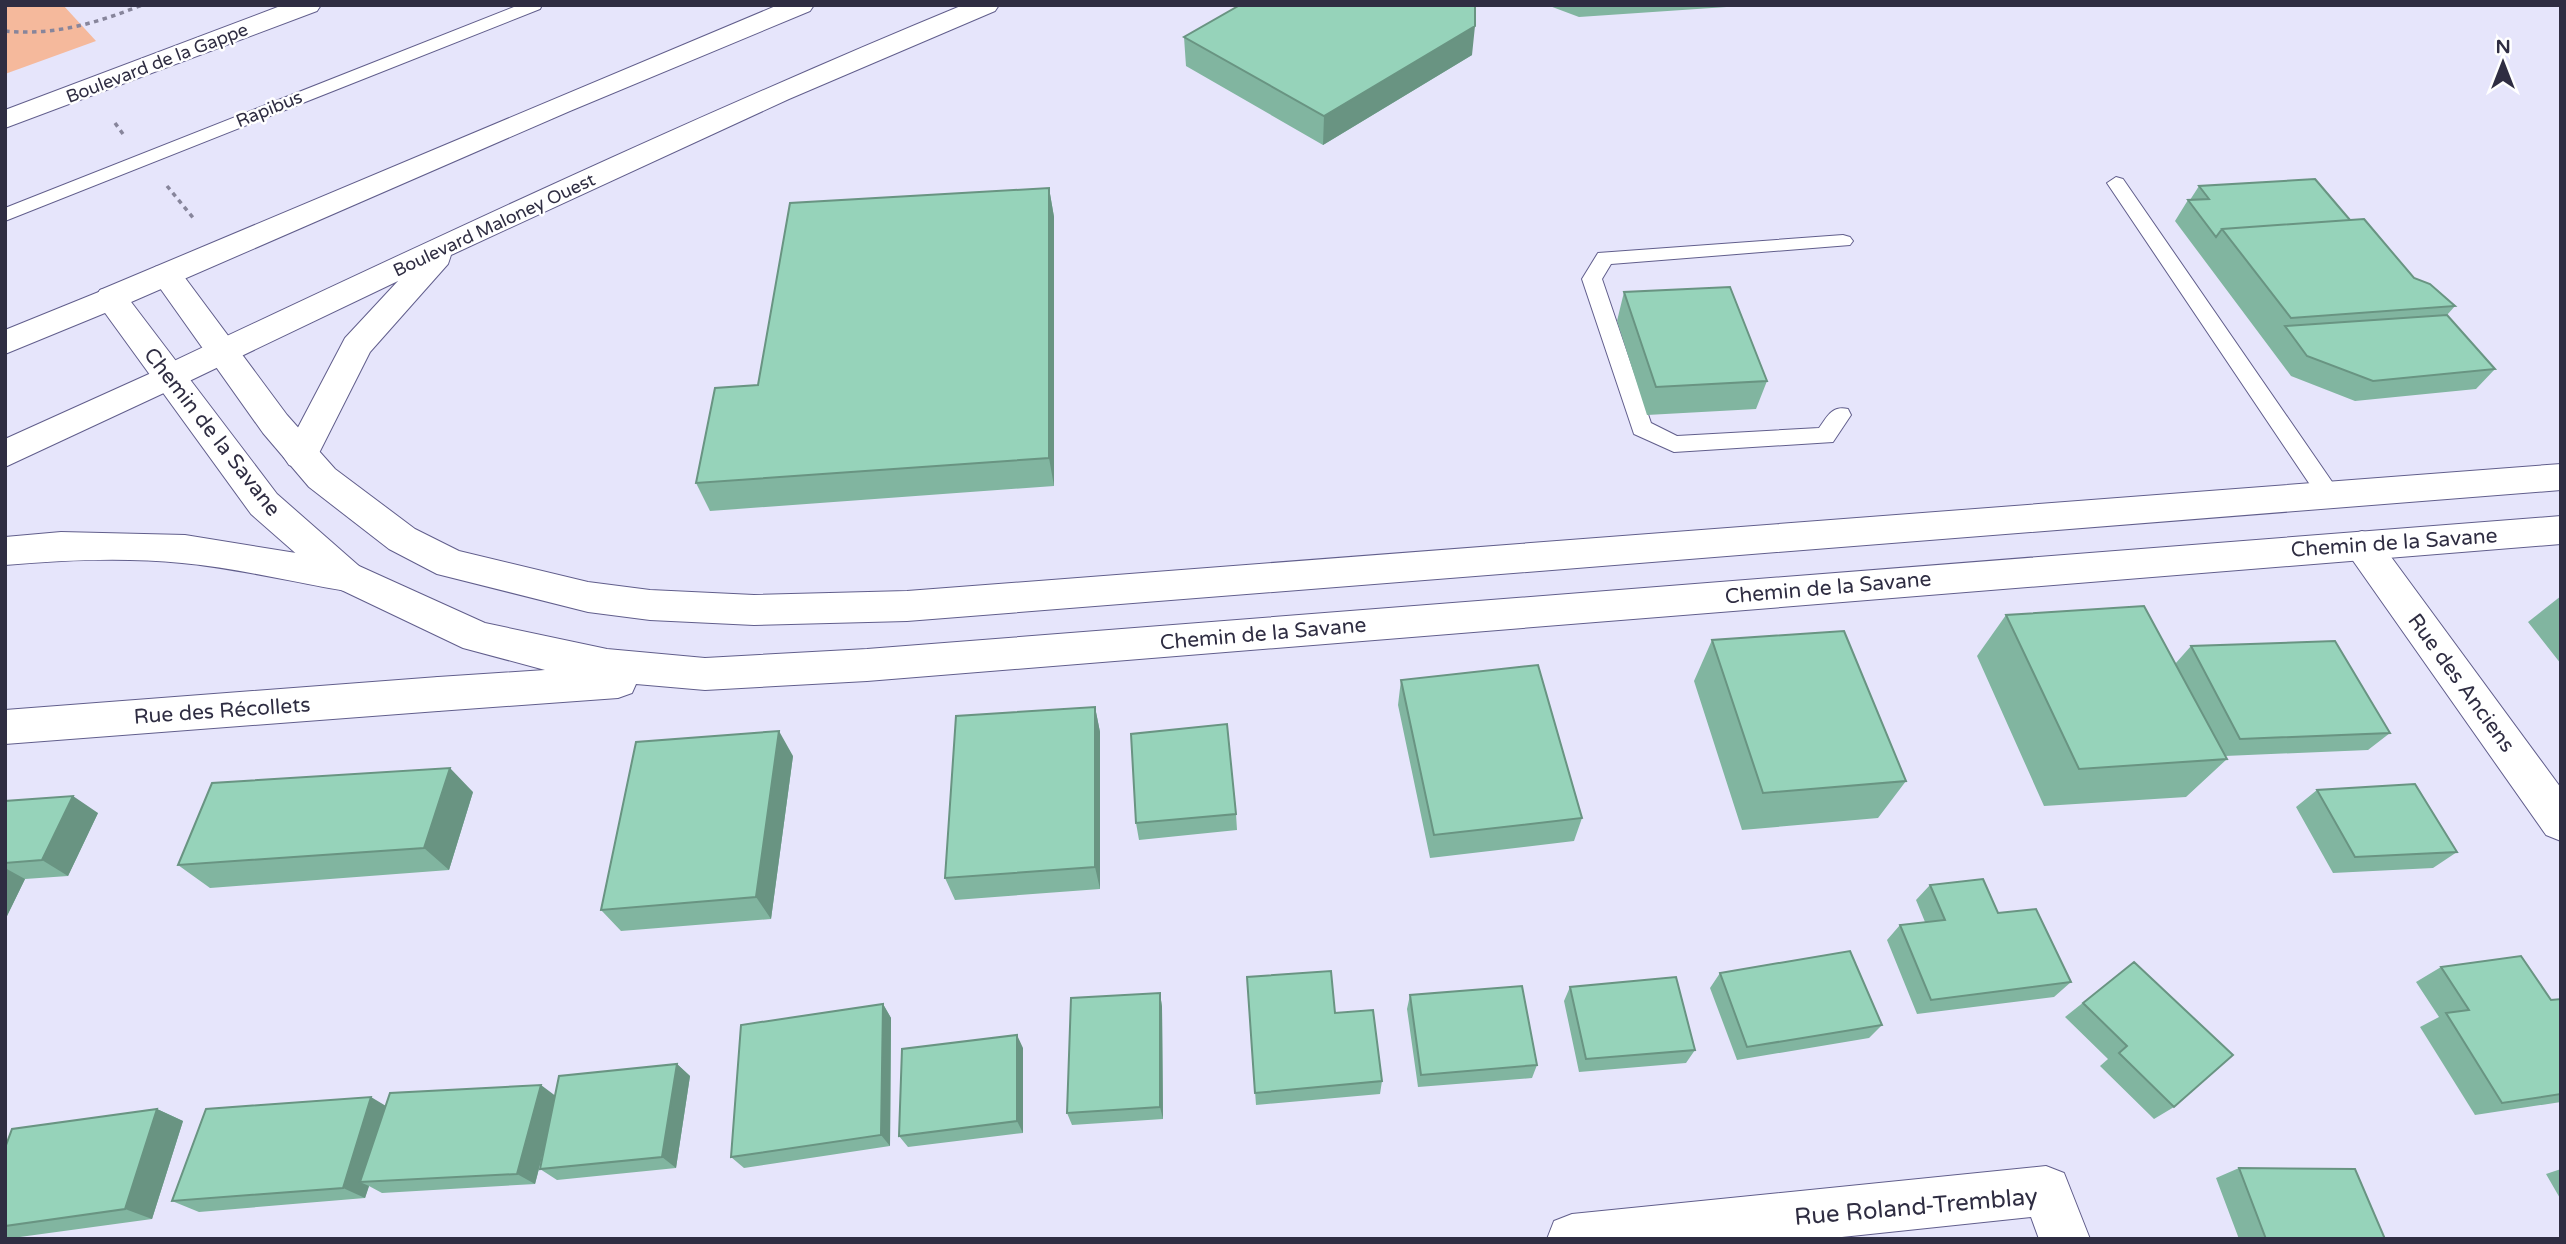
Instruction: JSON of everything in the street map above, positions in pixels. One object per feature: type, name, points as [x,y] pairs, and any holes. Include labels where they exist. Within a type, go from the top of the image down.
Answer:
[{"type":"main road","name":"Boulevard de la Gappe","points":[[5,120],[309,5]]},
{"type":"main road","points":[[5,343],[801,5]]},
{"type":"main road","name":"Boulevard Maloney Ouest","points":[[5,454],[866,54],[986,5]]},
{"type":"main road","points":[[301,456],[357,346],[446,247]]},
{"type":"main road","points":[[166,274],[221,352],[301,456],[322,478],[402,539],[450,564],[587,597],[650,605],[754,610],[907,606],[2561,477]]},
{"type":"main road","name":"Chemin de la Savane","points":[[111,298],[264,505],[346,576],[477,637],[536,652],[607,665],[705,674],[894,663],[2561,530]]},
{"type":"main road","name":"Rue des Anciens","points":[[2329,495],[2561,822]]},
{"type":"main road","points":[[5,551],[61,546],[145,545],[185,549],[346,576]]},
{"type":"main road","name":"Rue des Récollets","points":[[5,727],[705,674]]},
{"type":"main road","name":"Rue Roland-Tremblay","points":[[1572,1239],[2046,1191],[2065,1239]]},
{"type":"lane","name":"Rapibus","points":[[5,215],[534,5]]},
{"type":"lane","points":[[2116,183],[2329,495]]},
{"type":"lane","points":[[1840,415],[1825,436],[1674,444],[1642,428],[1592,279],[1605,258],[1843,241]]},
{"type":"path","points":[[5,31],[51,33],[100,22],[142,5]]},
{"type":"path","points":[[161,178],[196,222]]},
{"type":"shaded area","points":[[5,5],[63,5],[96,41],[5,74]]},
{"type":"building","points":[[1240,5],[1475,5],[1475,26],[1324,116],[1184,37]]},
{"type":"building","points":[[2315,179],[2350,220],[2222,229],[2216,237],[2188,200],[2209,199],[2199,186]]},
{"type":"building","points":[[1049,188],[1049,458],[696,483],[715,388],[758,385],[790,203]]},
{"type":"building","points":[[2364,219],[2414,278],[2430,284],[2455,306],[2291,318],[2222,229]]},
{"type":"building","points":[[1730,287],[1767,381],[1656,387],[1624,292]]},
{"type":"building","points":[[2447,315],[2495,369],[2373,381],[2307,356],[2285,326]]},
{"type":"building","points":[[2144,606],[2227,759],[2079,769],[2006,615]]},
{"type":"building","points":[[1844,631],[1906,781],[1763,793],[1712,640]]},
{"type":"building","points":[[2335,641],[2390,733],[2240,739],[2191,646]]},
{"type":"building","points":[[1538,665],[1582,818],[1434,835],[1401,680]]},
{"type":"building","points":[[1095,707],[1095,867],[945,878],[956,716]]},
{"type":"building","points":[[1227,724],[1236,814],[1136,823],[1131,734]]},
{"type":"building","points":[[779,731],[756,897],[601,910],[636,742]]},
{"type":"building","points":[[450,768],[424,848],[178,865],[212,783]]},
{"type":"building","points":[[2415,784],[2457,852],[2355,857],[2317,790]]},
{"type":"building","points":[[73,796],[42,860],[5,863],[5,801]]},
{"type":"building","points":[[1983,879],[1998,913],[2036,909],[2071,982],[1931,1000],[1900,925],[1945,920],[1930,885]]},
{"type":"building","points":[[1850,951],[1882,1025],[1747,1047],[1720,973]]},
{"type":"building","points":[[2521,956],[2551,1000],[2561,999],[2561,1094],[2502,1103],[2446,1013],[2469,1010],[2441,967]]},
{"type":"building","points":[[2134,962],[2233,1055],[2174,1107],[2119,1053],[2127,1046],[2083,1003]]},
{"type":"building","points":[[1331,971],[1335,1013],[1373,1010],[1382,1081],[1255,1093],[1247,977]]},
{"type":"building","points":[[1676,977],[1695,1050],[1586,1059],[1570,987]]},
{"type":"building","points":[[1522,986],[1537,1065],[1421,1075],[1410,995]]},
{"type":"building","points":[[1160,993],[1160,1107],[1067,1113],[1071,998]]},
{"type":"building","points":[[883,1004],[881,1135],[731,1157],[741,1025]]},
{"type":"building","points":[[1017,1035],[1017,1121],[899,1136],[902,1049]]},
{"type":"building","points":[[677,1064],[662,1157],[540,1169],[559,1076]]},
{"type":"building","points":[[541,1085],[517,1174],[360,1182],[390,1093]]},
{"type":"building","points":[[371,1097],[343,1188],[172,1201],[206,1109]]},
{"type":"building","points":[[157,1109],[125,1209],[5,1226],[5,1148],[12,1129]]},
{"type":"building","points":[[2239,1168],[2355,1169],[2385,1239],[2266,1239]]}]
